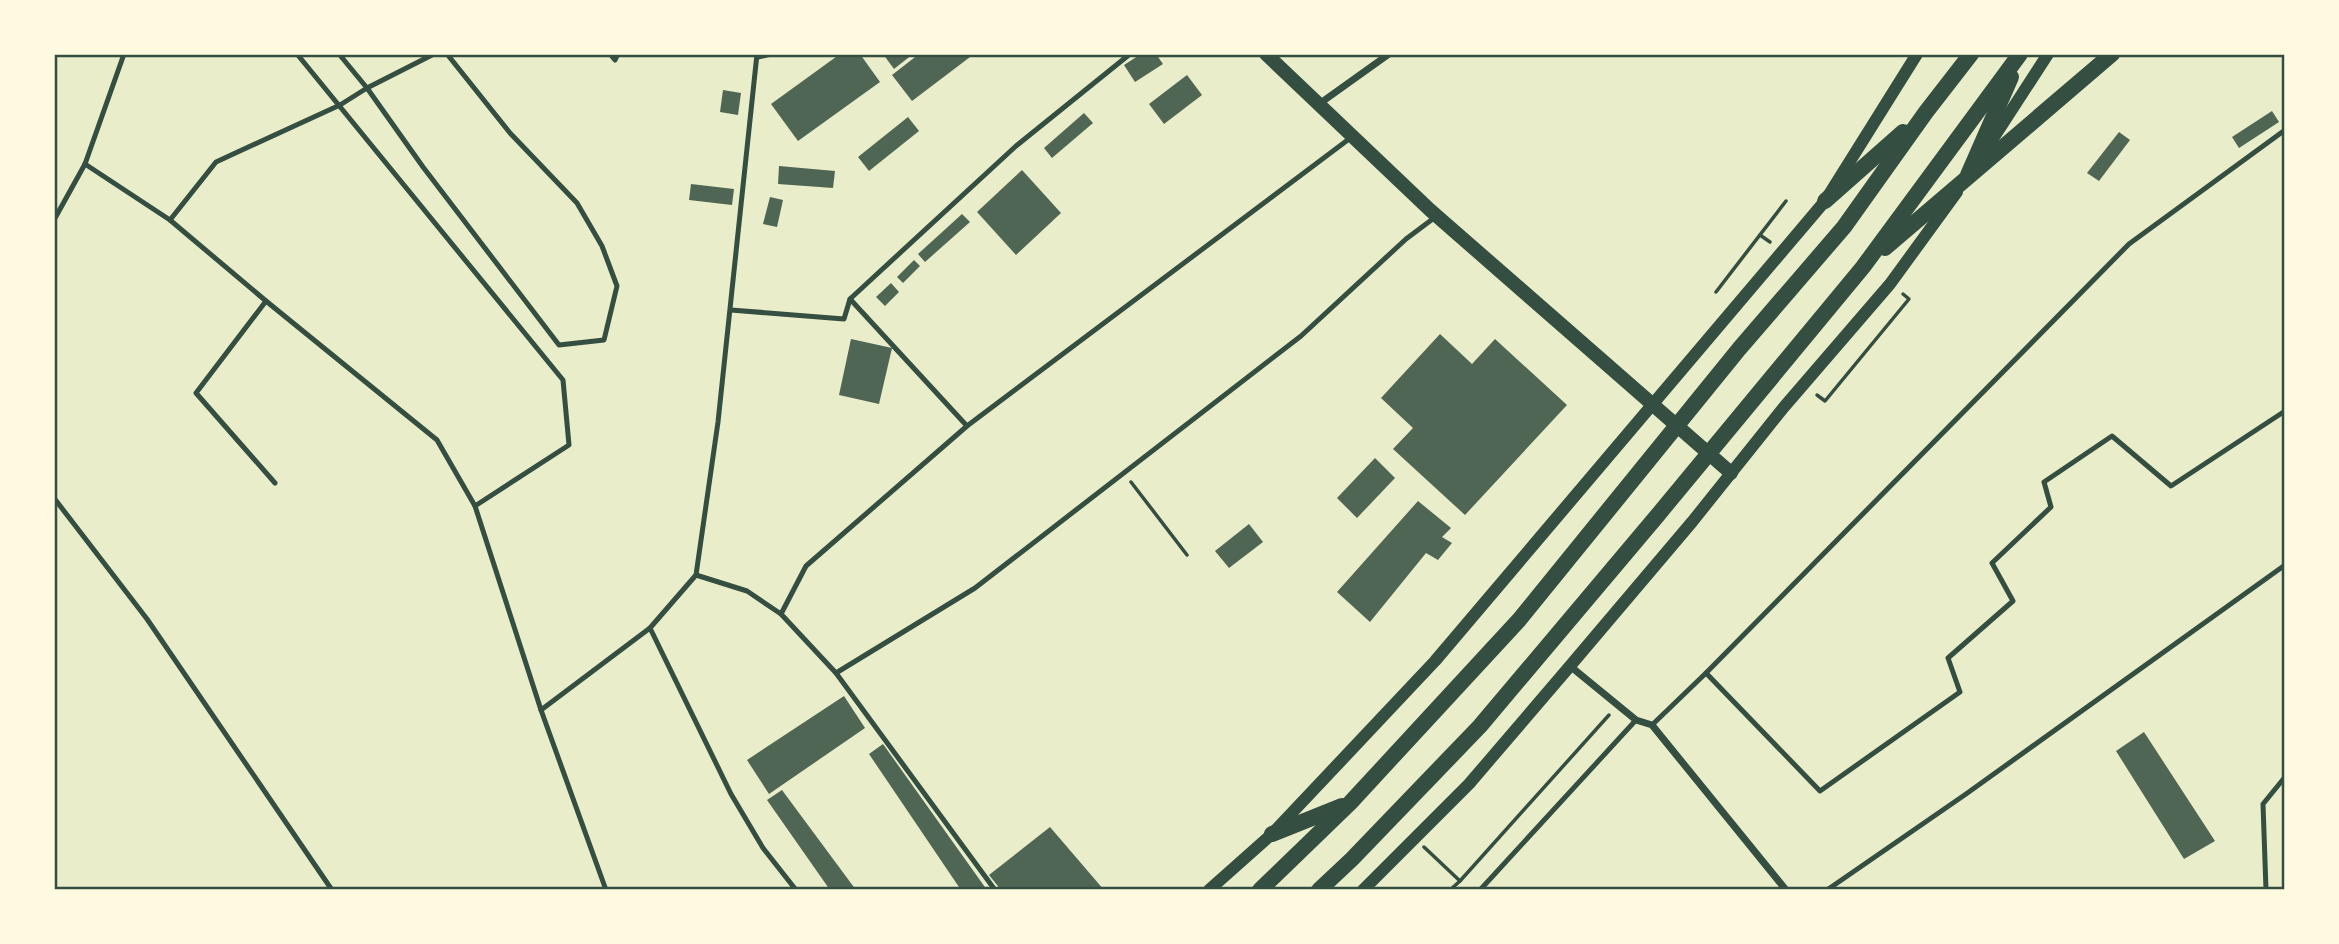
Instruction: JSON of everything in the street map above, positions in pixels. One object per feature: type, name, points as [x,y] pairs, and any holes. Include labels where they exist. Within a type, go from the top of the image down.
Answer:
[{"type":"main road","points":[[1266,54],[1430,210],[1731,473]]},
{"type":"main road","points":[[1260,890],[1350,803],[1519,620],[1739,349],[1843,227],[1971,54]]},
{"type":"main road","points":[[1965,181],[2020,54]]},
{"type":"main road","points":[[1319,890],[1480,726],[1657,516],[1863,267],[2020,54]]},
{"type":"main road","points":[[1863,267],[2112,54]]},
{"type":"main road","points":[[1825,201],[1926,112]]},
{"type":"main road","points":[[1272,834],[1350,803]]},
{"type":"street","points":[[1318,104],[1389,54]]},
{"type":"street","points":[[1209,890],[1272,834],[1435,661],[1825,201],[1917,54]]},
{"type":"street","points":[[1363,890],[1469,784],[1890,284],[1965,181],[2048,54]]},
{"type":"street","points":[[1570,666],[1636,719],[1651,725],[1786,890]]},
{"type":"lane","points":[[54,219],[85,164],[124,54]]},
{"type":"lane","points":[[298,54],[563,380],[569,445],[475,506]]},
{"type":"lane","points":[[339,54],[559,345],[604,340],[617,286],[602,246],[578,203],[510,133],[447,54]]},
{"type":"lane","points":[[170,220],[216,162],[340,105],[434,54]]},
{"type":"lane","points":[[610,54],[615,60],[618,54]]},
{"type":"lane","points":[[541,710],[650,628],[696,575],[718,422],[757,56],[771,54]]},
{"type":"lane","points":[[731,310],[844,319],[850,299],[1016,146],[1130,54]]},
{"type":"lane","points":[[1651,725],[1706,673],[2129,244],[2285,130]]},
{"type":"lane","points":[[781,614],[806,566],[967,426],[1353,135]]},
{"type":"lane","points":[[85,164],[170,220],[437,440],[475,506],[541,710],[606,890]]},
{"type":"lane","points":[[836,673],[975,588],[1301,336],[1406,239],[1438,215]]},
{"type":"lane","points":[[850,299],[967,426]]},
{"type":"lane","points":[[266,301],[196,393],[275,483]]},
{"type":"lane","points":[[1706,673],[1820,791],[1960,692],[1948,658],[2013,601],[1992,563],[2051,507],[2044,482],[2112,436],[2171,486],[2285,411]]},
{"type":"lane","points":[[54,498],[147,619],[332,890]]},
{"type":"lane","points":[[1827,890],[1966,794],[2285,565]]},
{"type":"lane","points":[[696,575],[747,590],[781,614],[836,673],[995,890]]},
{"type":"lane","points":[[650,628],[731,794],[763,848],[796,890]]},
{"type":"lane","points":[[1480,890],[1636,719]]},
{"type":"lane","points":[[2266,890],[2263,804],[2285,777]]},
{"type":"path","points":[[1716,292],[1786,201]]},
{"type":"path","points":[[1817,396],[1825,401],[1909,299]]},
{"type":"path","points":[[1124,472],[1188,555]]},
{"type":"path","points":[[1493,845],[1617,705]]},
{"type":"path","points":[[1450,890],[1460,881]]},
{"type":"building","points":[[840,54],[860,54],[880,82],[798,141],[771,104]]},
{"type":"building","points":[[883,54],[913,54],[894,69]]},
{"type":"building","points":[[919,54],[974,54],[912,101],[892,75]]},
{"type":"building","points":[[1141,54],[1156,54],[1163,64],[1135,82],[1124,65]]},
{"type":"building","points":[[1187,75],[1202,95],[1164,124],[1149,104]]},
{"type":"building","points":[[723,90],[741,93],[738,115],[720,112]]},
{"type":"building","points":[[2272,111],[2279,122],[2239,148],[2232,137]]},
{"type":"building","points":[[1084,113],[1093,123],[1052,158],[1044,148]]},
{"type":"building","points":[[908,117],[919,131],[869,171],[858,157]]},
{"type":"building","points":[[2119,132],[2130,140],[2099,181],[2087,173]]},
{"type":"building","points":[[779,166],[835,171],[833,188],[778,184]]},
{"type":"building","points":[[1022,170],[1061,213],[1016,255],[977,212]]},
{"type":"building","points":[[691,184],[734,189],[732,205],[689,200]]},
{"type":"building","points":[[770,197],[783,200],[777,227],[763,224]]},
{"type":"building","points":[[962,214],[970,222],[925,262],[918,254]]},
{"type":"building","points":[[914,260],[920,266],[903,283],[897,277]]},
{"type":"building","points":[[891,283],[899,292],[885,306],[876,297]]},
{"type":"building","points":[[1440,334],[1472,364],[1495,339],[1567,405],[1465,515],[1393,449],[1413,428],[1381,398]]},
{"type":"building","points":[[851,339],[892,348],[879,404],[839,395]]},
{"type":"building","points":[[1375,458],[1395,478],[1357,518],[1337,498]]},
{"type":"building","points":[[1418,501],[1451,528],[1442,537],[1452,543],[1438,560],[1426,553],[1370,622],[1337,592]]},
{"type":"building","points":[[1249,524],[1263,542],[1229,568],[1215,551]]},
{"type":"building","points":[[844,696],[865,728],[769,794],[747,760]]},
{"type":"building","points":[[2144,732],[2215,841],[2184,859],[2116,751]]},
{"type":"building","points":[[883,744],[987,890],[961,890],[869,754]]},
{"type":"building","points":[[782,790],[856,890],[830,890],[767,800]]},
{"type":"building","points":[[1050,827],[1104,890],[1001,890],[989,875]]}]
